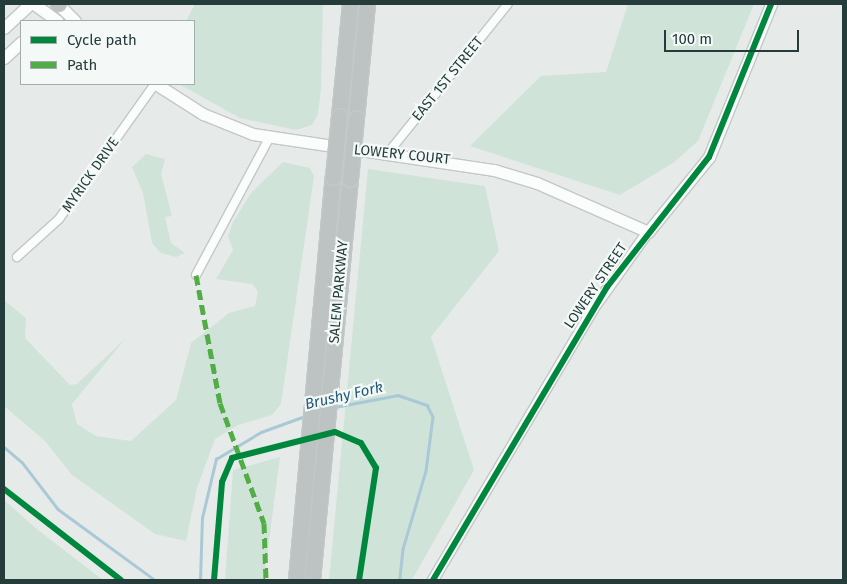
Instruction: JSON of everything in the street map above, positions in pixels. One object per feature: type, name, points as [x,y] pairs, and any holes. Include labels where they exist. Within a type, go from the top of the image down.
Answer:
[{"type":"highway","name":"SALEM PARKWAY","points":[[296,580],[350,4]]},
{"type":"highway","name":"SALEM PARKWAY","points":[[312,580],[367,4]]},
{"type":"main road","points":[[4,28],[32,4],[50,20],[58,4],[74,20]]},
{"type":"main road","name":"LOWERY STREET","points":[[648,232],[709,157],[772,4]]},
{"type":"main road","points":[[4,58],[20,43]]},
{"type":"main road","name":"LOWERY COURT","points":[[158,85],[203,114],[269,138],[447,160],[515,176],[648,232]]},
{"type":"street","name":"EAST 1ST STREET","points":[[388,153],[508,4]]},
{"type":"street","name":"MYRICK DRIVE","points":[[17,258],[59,219],[155,85]]},
{"type":"street","points":[[196,275],[269,138]]},
{"type":"street","name":"LOWERY STREET","points":[[434,578],[593,309],[648,232]]},
{"type":"green space","points":[[195,4],[323,4],[321,88],[318,114],[312,125],[296,130],[240,118],[181,85],[195,85],[195,20],[187,20]]},
{"type":"green space","points":[[628,4],[754,4],[698,141],[673,163],[620,195],[470,146],[541,76],[606,72]]},
{"type":"green space","points":[[146,154],[165,159],[161,174],[172,216],[165,217],[171,243],[185,253],[176,257],[161,253],[152,243],[143,193],[132,167]]},
{"type":"green space","points":[[283,162],[310,168],[314,176],[281,404],[272,415],[238,425],[215,439],[197,488],[186,541],[155,534],[72,475],[45,441],[4,406],[4,300],[26,318],[25,338],[70,385],[77,384],[126,338],[72,404],[77,424],[96,436],[131,441],[176,400],[191,343],[229,313],[255,306],[258,291],[252,284],[216,279],[233,250],[228,236],[233,222],[251,193]]},
{"type":"green space","points":[[368,169],[485,186],[499,251],[431,337],[474,470],[412,580],[329,580]]},
{"type":"green space","points":[[280,457],[264,580],[225,580],[233,470]]},
{"type":"green space","points":[[4,500],[38,530],[103,580],[4,580]]},
{"type":"waterway","name":"Brushy Fork","points":[[335,407],[398,395],[427,405],[433,417],[426,471],[403,549],[400,580]]},
{"type":"waterway","name":"Brushy Fork","points":[[200,580],[202,518],[216,459],[261,432],[305,416]]},
{"type":"waterway","name":"Brushy Fork","points":[[4,447],[22,462],[58,509],[155,580]]},
{"type":"marked path","points":[[196,275],[220,403],[264,523],[266,580]]},
{"type":"cycle path","points":[[433,580],[607,287],[709,157],[771,4]]},
{"type":"cycle path","points":[[214,580],[222,482],[232,458],[335,432],[361,443],[376,468],[359,580]]},
{"type":"cycle path","points":[[4,489],[121,580]]}]
